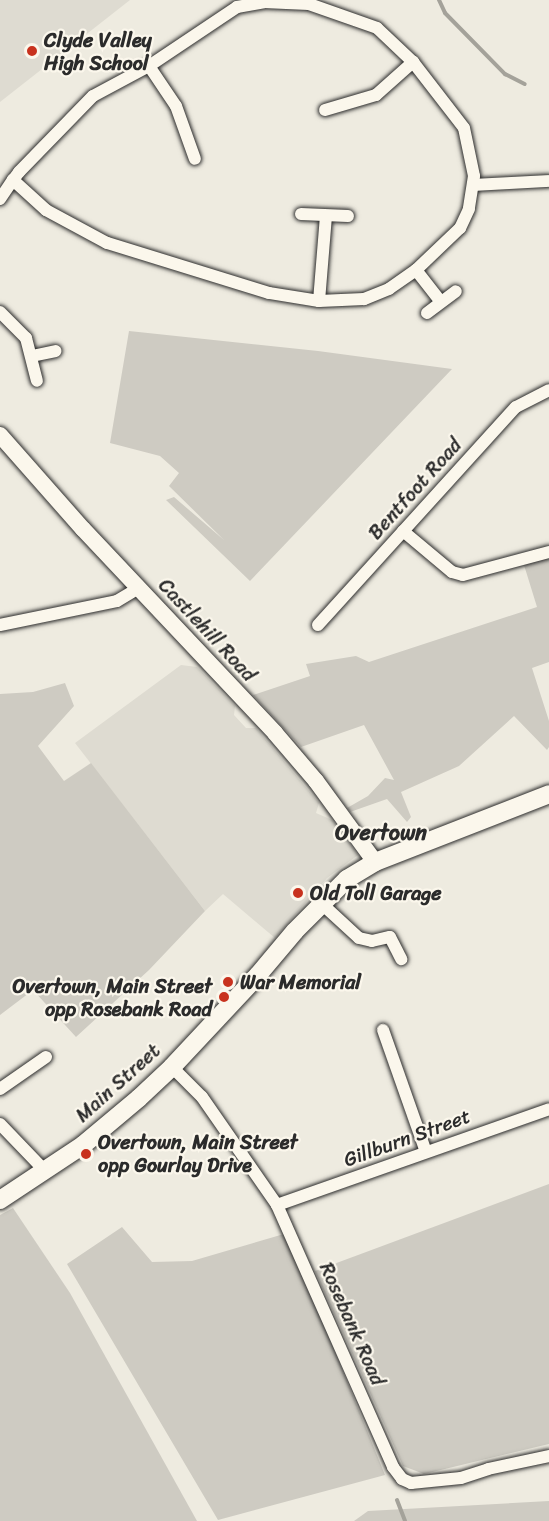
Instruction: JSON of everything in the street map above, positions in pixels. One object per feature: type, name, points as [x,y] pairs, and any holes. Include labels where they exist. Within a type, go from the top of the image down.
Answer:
[{"type":"main road","name":"Castlehill Road","points":[[0,435],[316,780],[375,862]]},
{"type":"main road","name":"Main Street","points":[[0,1200],[45,1171],[109,1124],[172,1067],[347,879],[375,862],[549,794]]},
{"type":"street","points":[[0,199],[12,180],[93,96],[149,66],[237,7],[264,2],[310,2],[377,28],[413,62],[464,128],[474,185],[469,209],[460,228],[416,270],[389,289],[364,299],[319,301],[269,293],[107,243],[46,210],[12,180]]},
{"type":"street","points":[[325,110],[376,95],[413,62]]},
{"type":"street","points":[[149,66],[176,106],[195,159]]},
{"type":"street","points":[[474,185],[549,181]]},
{"type":"street","points":[[301,214],[348,216]]},
{"type":"street","points":[[319,301],[326,216]]},
{"type":"street","points":[[416,270],[440,301]]},
{"type":"street","points":[[427,314],[440,301],[456,291]]},
{"type":"street","points":[[0,312],[26,338],[37,381]]},
{"type":"street","points":[[32,356],[55,351]]},
{"type":"street","name":"Bentfoot Road","points":[[318,625],[516,407],[549,390]]},
{"type":"street","points":[[403,531],[452,572],[463,575],[549,552]]},
{"type":"street","points":[[0,625],[117,601],[139,588]]},
{"type":"street","points":[[322,904],[358,938],[372,941],[390,938],[401,959]]},
{"type":"street","points":[[383,1030],[426,1152]]},
{"type":"street","points":[[0,1089],[46,1057]]},
{"type":"street","name":"Rosebank Road","points":[[172,1067],[202,1097],[277,1205],[393,1467],[402,1479],[411,1484],[462,1478],[488,1469],[549,1456]]},
{"type":"street","name":"Gillburn Street","points":[[277,1205],[549,1109]]},
{"type":"street","points":[[0,1124],[45,1171]]},
{"type":"shaded area","name":"Clyde Valley High School","points":[[0,0],[130,0],[0,102]]},
{"type":"shaded area","points":[[129,331],[318,351],[452,369],[250,581],[166,500],[174,497],[224,540],[169,486],[179,473],[160,456],[110,443]]},
{"type":"shaded area","points":[[549,557],[549,662],[532,668],[549,721],[549,747],[547,750],[514,716],[459,766],[401,792],[411,817],[407,822],[387,799],[350,812],[347,808],[368,796],[385,778],[394,780],[364,725],[301,747],[253,695],[310,676],[306,664],[356,656],[369,662],[537,607],[524,565]]},
{"type":"shaded area","points":[[181,665],[197,667],[235,706],[234,715],[246,728],[256,728],[319,803],[316,813],[332,820],[358,855],[327,878],[275,938],[223,894],[205,911],[75,743]]},
{"type":"shaded area","points":[[65,683],[74,706],[38,746],[64,781],[91,763],[205,911],[149,970],[76,1037],[33,990],[0,1015],[0,694],[33,692]]},
{"type":"shaded area","points":[[549,1184],[549,1444],[424,1474],[403,1466],[315,1271]]},
{"type":"shaded area","points":[[13,1208],[70,1293],[197,1521],[0,1521],[0,1215]]},
{"type":"shaded area","points":[[122,1227],[152,1262],[192,1261],[284,1234],[304,1275],[385,1475],[218,1520],[67,1264]]},
{"type":"shaded area","points":[[549,1501],[549,1521],[354,1521],[368,1511]]},
{"type":"waterway","points":[[439,0],[445,13],[505,74],[525,84]]},
{"type":"waterway","points":[[397,1500],[405,1521]]},
{"type":"place","name":"Clyde Valley High School","points":[[32,51]]},
{"type":"place","name":"Old Toll Garage","points":[[298,893]]},
{"type":"place","name":"War Memorial","points":[[228,982]]},
{"type":"place","name":"Overtown, Main Street opp Rosebank Road","points":[[224,997]]},
{"type":"place","name":"Overtown, Main Street opp Gourlay Drive","points":[[86,1154]]},
{"type":"district","name":"Overtown","points":[[381,833]]}]
